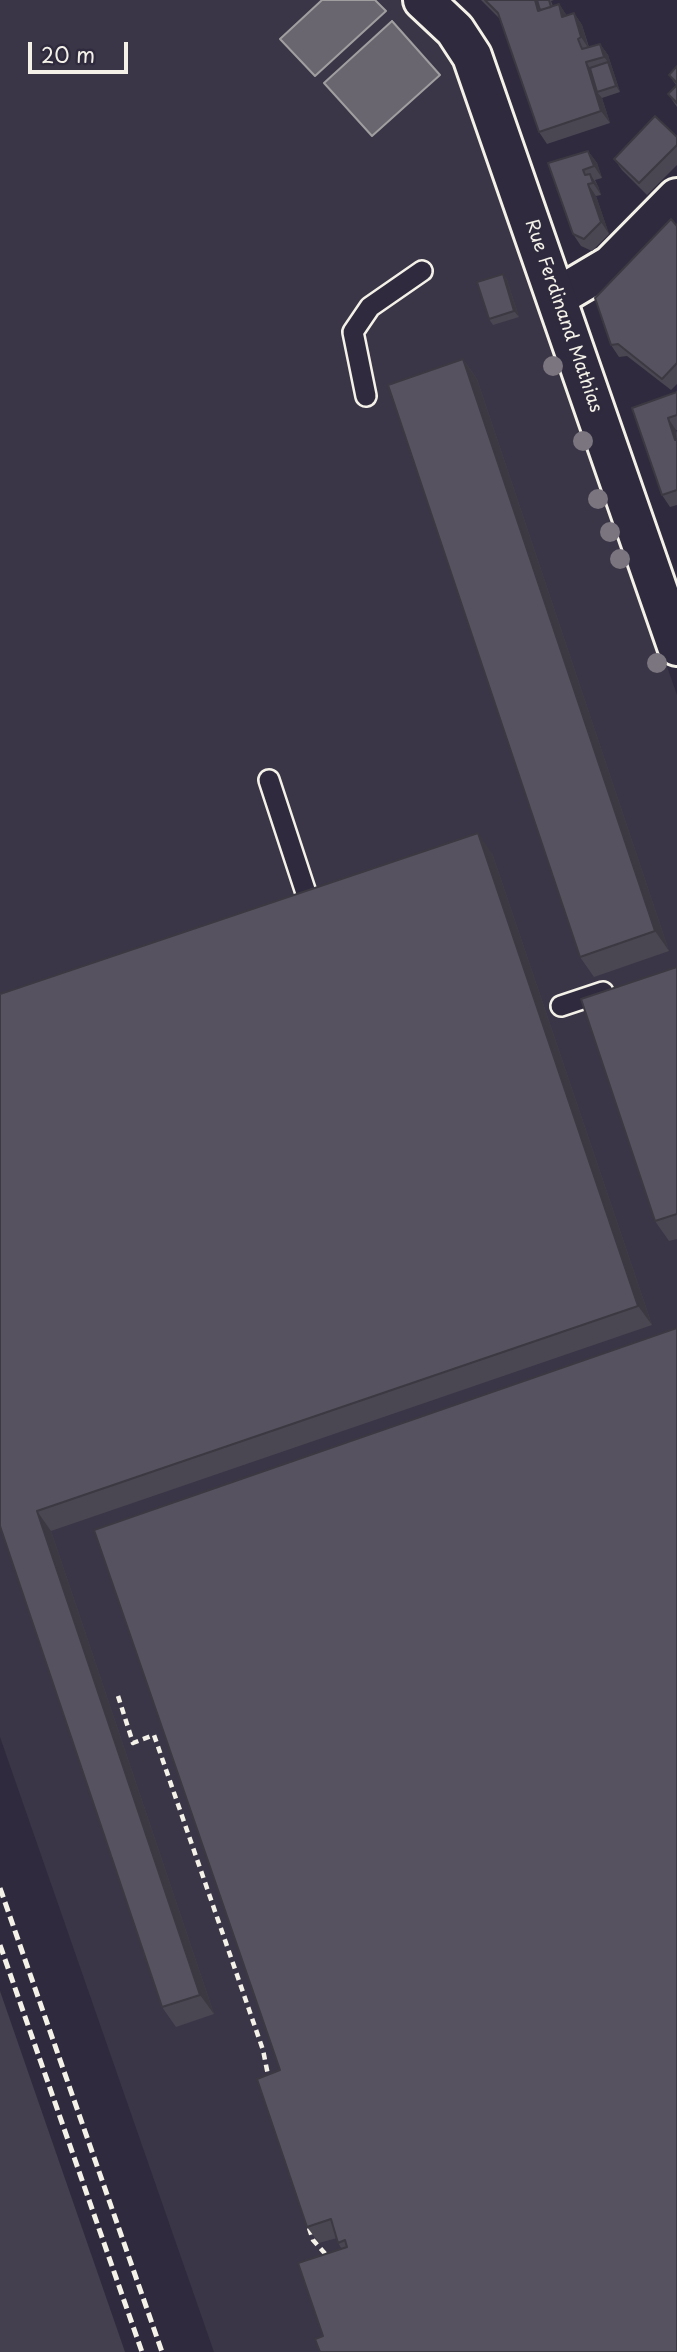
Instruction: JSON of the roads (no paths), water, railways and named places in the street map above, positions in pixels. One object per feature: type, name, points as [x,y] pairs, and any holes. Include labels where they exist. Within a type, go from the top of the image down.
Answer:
[{"type":"street","name":"Rue Ferdinand Mathias","points":[[423,0],[454,30],[472,57],[677,646]]},
{"type":"street","points":[[557,298],[611,265],[677,198]]},
{"type":"lane","points":[[366,396],[353,332],[370,307],[422,271]]},
{"type":"lane","points":[[270,780],[309,902]]},
{"type":"lane","points":[[561,1006],[626,985]]},
{"type":"railway","points":[[0,1888],[162,2352]]},
{"type":"railway","points":[[0,1945],[142,2352]]}]
